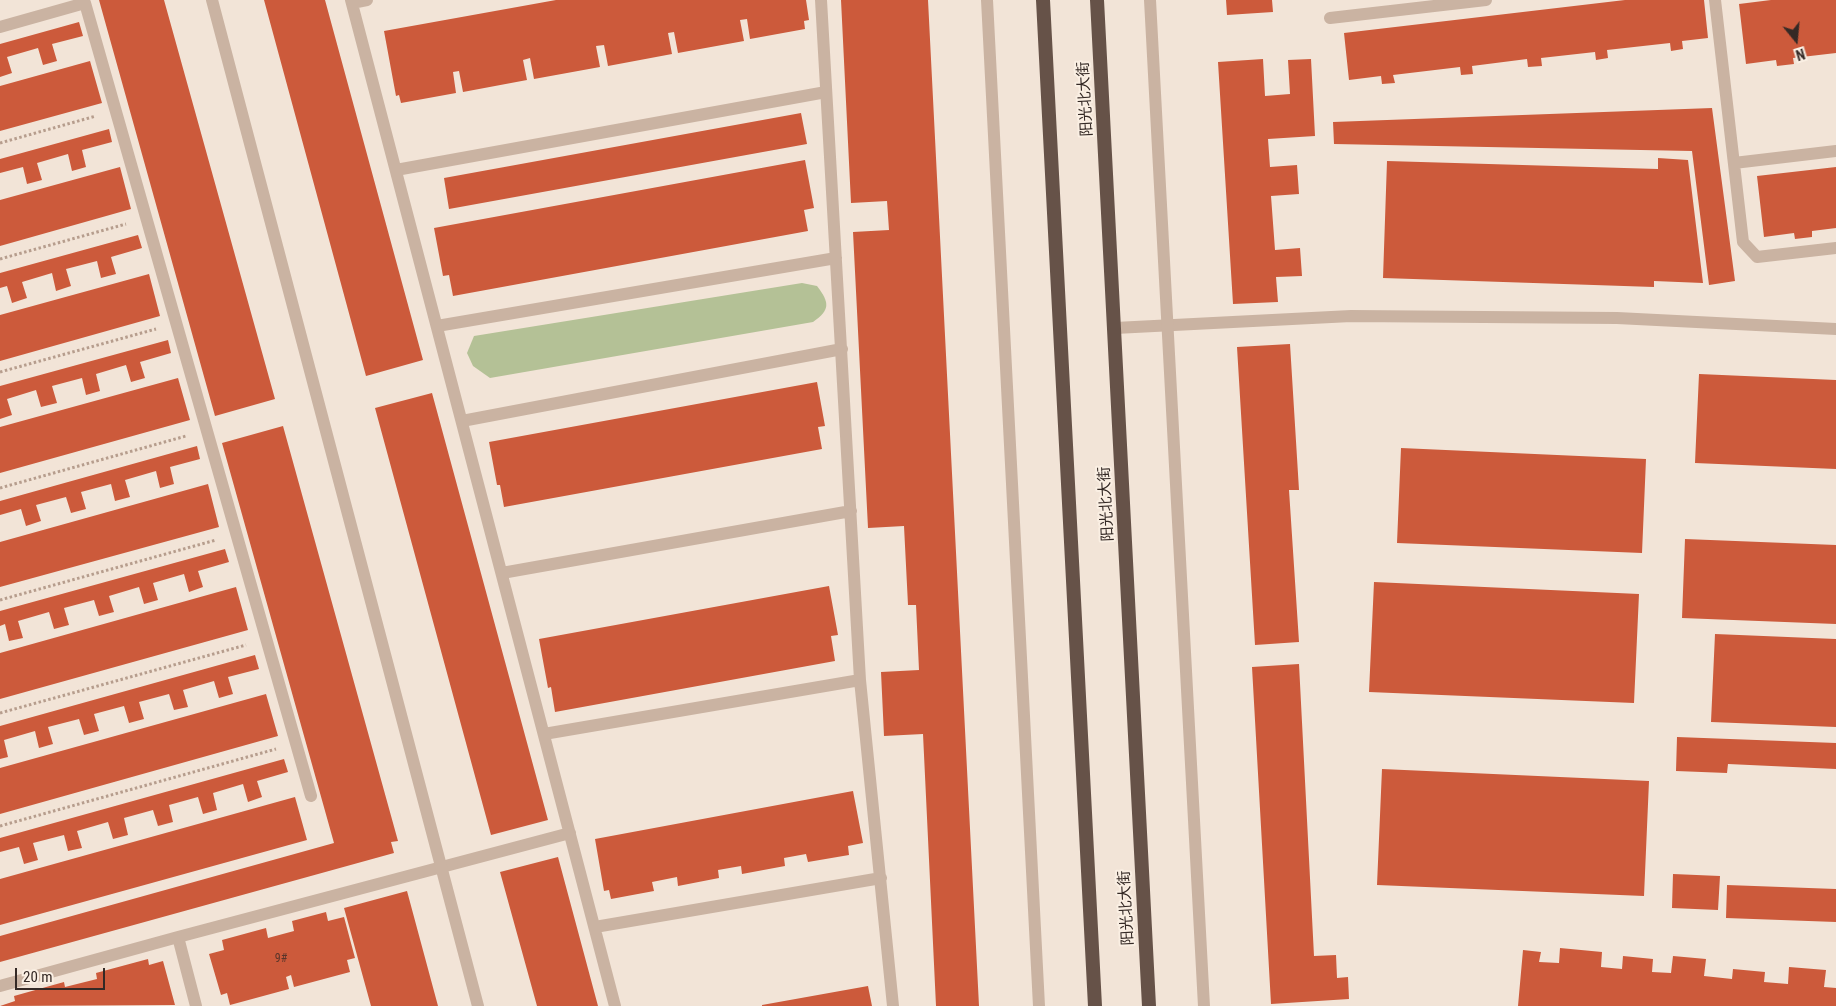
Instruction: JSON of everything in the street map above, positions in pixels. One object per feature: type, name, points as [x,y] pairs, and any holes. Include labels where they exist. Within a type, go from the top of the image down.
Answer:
[{"type":"highway","points":[[1043,0],[1095,1006]]},
{"type":"highway","name":"阳光北大街","points":[[1096,0],[1115,328],[1149,1006]]},
{"type":"street","points":[[212,0],[478,1006]]},
{"type":"street","points":[[367,0],[351,1],[615,1006]]},
{"type":"street","points":[[821,0],[860,680],[893,1006]]},
{"type":"street","points":[[987,0],[1038,1006]]},
{"type":"street","points":[[1150,0],[1204,1006]]},
{"type":"street","points":[[1330,18],[1486,0]]},
{"type":"street","points":[[1715,0],[1743,242],[1757,258],[1836,248]]},
{"type":"street","points":[[0,27],[85,3],[311,796]]},
{"type":"street","points":[[396,170],[826,92]]},
{"type":"street","points":[[1734,163],[1836,151]]},
{"type":"street","points":[[437,326],[836,258]]},
{"type":"street","points":[[1115,328],[1361,316],[1617,318],[1836,329]]},
{"type":"street","points":[[462,421],[842,349]]},
{"type":"street","points":[[502,573],[851,511]]},
{"type":"street","points":[[544,734],[860,680]]},
{"type":"street","points":[[0,986],[570,833]]},
{"type":"street","points":[[595,927],[881,878]]},
{"type":"street","points":[[178,937],[196,1006]]},
{"type":"path","points":[[0,143],[116,111]]},
{"type":"path","points":[[0,259],[146,218]]},
{"type":"path","points":[[0,372],[176,323]]},
{"type":"path","points":[[0,488],[206,431]]},
{"type":"path","points":[[0,600],[236,534]]},
{"type":"path","points":[[0,713],[266,639]]},
{"type":"path","points":[[0,826],[296,744]]},
{"type":"green space","points":[[802,283],[817,286],[826,302],[823,314],[813,322],[490,378],[473,366],[467,353],[474,336]]},
{"type":"building","points":[[99,0],[164,0],[275,399],[215,416]]},
{"type":"building","points":[[264,0],[325,0],[423,360],[366,376]]},
{"type":"building","points":[[556,0],[806,0],[809,20],[804,21],[805,29],[750,39],[747,19],[740,20],[744,41],[678,53],[674,32],[668,33],[672,54],[608,66],[604,45],[596,46],[600,67],[534,79],[530,58],[523,60],[527,80],[463,92],[459,71],[453,72],[456,93],[401,103],[399,95],[396,96],[384,31]]},
{"type":"building","points":[[841,0],[928,0],[979,1006],[936,1006],[923,734],[884,736],[881,672],[919,670],[916,605],[908,605],[904,526],[868,528],[853,232],[889,230],[887,201],[851,203]]},
{"type":"building","points":[[1226,0],[1272,0],[1273,12],[1227,15]]},
{"type":"building","points":[[1625,0],[1704,0],[1708,38],[1682,41],[1683,49],[1671,51],[1670,43],[1607,50],[1608,58],[1596,60],[1595,52],[1541,58],[1542,66],[1528,67],[1527,59],[1472,66],[1473,74],[1461,75],[1460,67],[1393,75],[1395,83],[1382,84],[1381,76],[1349,80],[1344,33]]},
{"type":"building","points":[[1771,0],[1836,0],[1836,53],[1793,58],[1794,64],[1777,66],[1776,60],[1746,64],[1739,4]]},
{"type":"building","points":[[79,22],[83,36],[52,44],[57,61],[43,65],[38,48],[7,57],[12,73],[0,77],[0,44]]},
{"type":"building","points":[[1263,59],[1265,96],[1290,94],[1288,60],[1311,59],[1315,136],[1268,139],[1270,167],[1297,165],[1299,194],[1271,196],[1275,250],[1300,248],[1302,276],[1276,277],[1278,302],[1233,304],[1218,62]]},
{"type":"building","points":[[90,61],[102,103],[0,131],[0,86]]},
{"type":"building","points":[[1712,108],[1735,281],[1709,285],[1692,151],[1334,144],[1333,122]]},
{"type":"building","points":[[801,113],[807,144],[449,209],[444,178]]},
{"type":"building","points":[[109,129],[112,142],[82,150],[86,167],[72,171],[68,154],[37,163],[42,180],[27,184],[23,167],[0,173],[0,159]]},
{"type":"building","points":[[1658,158],[1688,160],[1703,283],[1654,281],[1654,287],[1383,278],[1387,161],[1658,169]]},
{"type":"building","points":[[805,160],[814,208],[804,210],[808,231],[453,296],[449,275],[443,276],[434,228]]},
{"type":"building","points":[[120,167],[131,209],[0,246],[0,200]]},
{"type":"building","points":[[1836,167],[1836,228],[1812,231],[1812,237],[1795,239],[1794,233],[1764,237],[1757,176]]},
{"type":"building","points":[[138,235],[142,248],[111,257],[116,274],[101,278],[97,261],[66,269],[71,286],[56,291],[52,273],[22,282],[27,298],[12,303],[7,286],[0,288],[0,273]]},
{"type":"building","points":[[149,274],[160,316],[0,361],[0,315]]},
{"type":"building","points":[[168,340],[171,353],[140,362],[145,378],[131,382],[126,365],[96,374],[100,391],[86,395],[82,378],[52,386],[57,403],[41,407],[36,390],[7,399],[12,415],[0,419],[0,386]]},
{"type":"building","points":[[1290,344],[1299,490],[1289,490],[1299,642],[1255,645],[1237,347]]},
{"type":"building","points":[[1699,374],[1836,380],[1836,469],[1695,463]]},
{"type":"building","points":[[178,378],[190,420],[0,473],[0,427]]},
{"type":"building","points":[[817,382],[825,426],[818,427],[822,449],[504,507],[500,485],[497,485],[489,442]]},
{"type":"building","points":[[432,393],[548,820],[491,835],[375,408]]},
{"type":"building","points":[[283,426],[398,841],[391,842],[394,853],[0,962],[0,936],[334,843],[222,443]]},
{"type":"building","points":[[197,446],[200,459],[170,467],[174,484],[160,488],[156,471],[125,480],[130,497],[115,501],[111,484],[81,492],[86,509],[71,513],[66,497],[36,505],[41,521],[26,526],[21,509],[0,515],[0,501]]},
{"type":"building","points":[[1401,448],[1646,459],[1642,553],[1397,543]]},
{"type":"building","points":[[208,484],[219,527],[0,587],[0,542]]},
{"type":"building","points":[[1685,539],[1836,545],[1836,624],[1682,618]]},
{"type":"building","points":[[225,549],[229,562],[198,571],[203,587],[189,592],[184,574],[153,583],[158,600],[144,604],[139,587],[109,596],[114,612],[99,616],[94,600],[64,608],[69,625],[54,629],[49,612],[18,621],[23,638],[9,641],[5,624],[0,626],[0,611]]},
{"type":"building","points":[[1374,582],[1639,594],[1634,703],[1369,692]]},
{"type":"building","points":[[829,586],[838,635],[831,636],[835,661],[555,712],[551,687],[548,688],[539,639]]},
{"type":"building","points":[[236,587],[248,630],[0,699],[0,653]]},
{"type":"building","points":[[1715,634],[1836,639],[1836,727],[1711,722]]},
{"type":"building","points":[[255,655],[259,669],[228,677],[233,694],[219,698],[214,681],[183,690],[188,707],[174,710],[169,694],[139,702],[144,719],[129,723],[124,706],[94,714],[99,731],[84,735],[79,719],[48,727],[53,744],[39,748],[35,731],[4,740],[8,757],[0,759],[0,726]]},
{"type":"building","points":[[1299,664],[1314,956],[1336,955],[1337,978],[1348,977],[1349,999],[1271,1004],[1252,667]]},
{"type":"building","points":[[266,694],[278,736],[0,814],[0,768]]},
{"type":"building","points":[[1677,737],[1836,743],[1836,769],[1728,764],[1727,773],[1676,771]]},
{"type":"building","points":[[284,759],[288,772],[257,781],[262,797],[248,802],[243,784],[213,793],[217,810],[203,814],[198,797],[169,805],[173,822],[158,826],[153,810],[124,818],[128,835],[113,839],[108,822],[77,831],[82,848],[68,851],[64,835],[33,843],[38,860],[24,864],[19,847],[0,852],[0,838]]},
{"type":"building","points":[[1382,769],[1649,781],[1644,896],[1377,885]]},
{"type":"building","points":[[853,791],[863,843],[848,846],[849,855],[808,862],[806,854],[784,858],[785,866],[742,874],[741,866],[718,870],[719,878],[678,886],[677,877],[652,882],[654,891],[611,899],[609,890],[604,891],[595,839]]},
{"type":"building","points":[[295,797],[307,840],[0,925],[0,879]]},
{"type":"building","points":[[558,857],[598,1006],[537,1006],[500,872]]},
{"type":"building","points":[[1673,874],[1720,876],[1718,910],[1672,908]]},
{"type":"building","points":[[1727,885],[1836,889],[1836,922],[1726,918]]},
{"type":"building","points":[[407,891],[438,1006],[371,1006],[344,908]]},
{"type":"building","points":[[326,912],[328,921],[344,917],[355,958],[347,960],[350,972],[294,987],[291,975],[286,977],[289,989],[230,1005],[227,993],[221,995],[209,954],[224,950],[222,940],[266,928],[268,938],[294,931],[292,921]]},
{"type":"building","points":[[1560,948],[1602,952],[1601,967],[1622,969],[1623,956],[1653,959],[1652,972],[1671,973],[1673,956],[1706,959],[1704,976],[1732,979],[1733,969],[1765,972],[1764,982],[1788,984],[1789,967],[1826,970],[1824,987],[1836,988],[1836,1006],[1518,1006],[1523,950],[1541,952],[1539,962],[1559,963]]},
{"type":"building","points":[[148,959],[149,965],[163,961],[175,1005],[0,1006],[15,1001],[14,996],[64,982],[65,987],[97,979],[96,973]]},
{"type":"building","points":[[868,986],[872,1006],[762,1006],[762,1005]]}]
